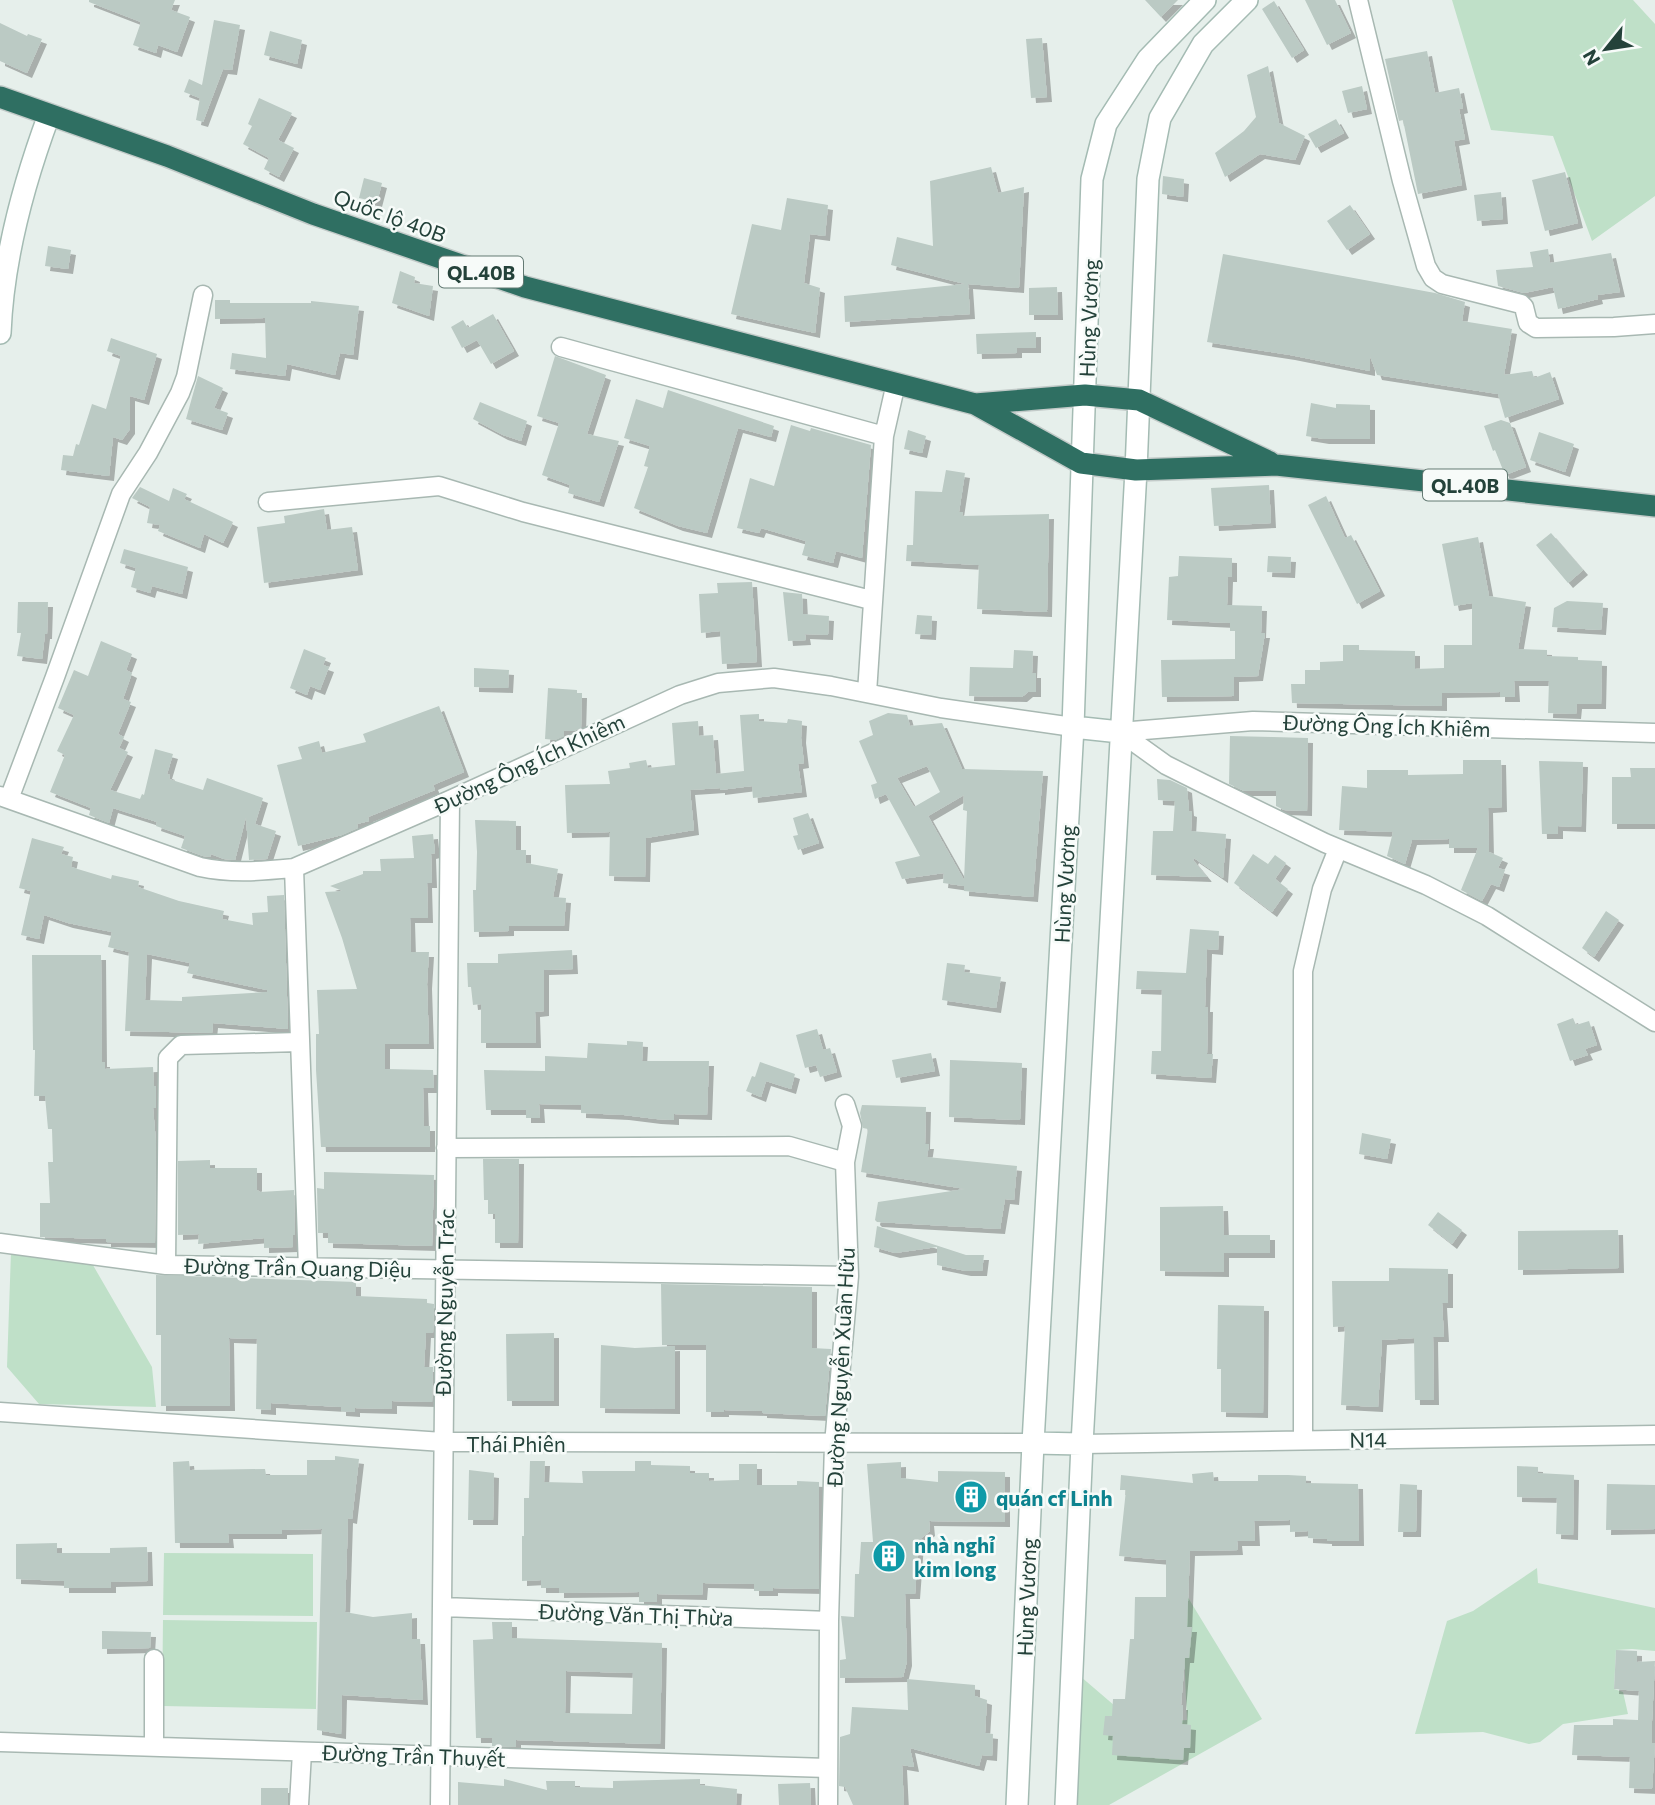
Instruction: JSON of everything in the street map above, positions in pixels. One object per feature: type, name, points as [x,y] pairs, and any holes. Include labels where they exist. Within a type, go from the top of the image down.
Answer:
[{"type":"highway","name":"Quốc lộ 40B","points":[[0,97],[167,156],[325,218],[525,287],[975,404]]},
{"type":"highway","points":[[975,404],[1085,395],[1139,400],[1276,465]]},
{"type":"highway","points":[[975,404],[1081,463],[1136,470],[1276,465]]},
{"type":"highway","name":"QL.40B","points":[[1276,465],[1655,506]]},
{"type":"main road","name":"Hùng Vương","points":[[1017,1805],[1033,1443],[1073,727],[1093,179],[1106,124],[1148,59],[1205,0]]},
{"type":"main road","points":[[1066,1805],[1082,1444],[1136,470],[1148,178],[1160,118],[1203,44],[1247,0]]},
{"type":"main road","points":[[0,333],[12,232],[49,115]]},
{"type":"main road","points":[[1073,727],[1120,732]]},
{"type":"main road","points":[[1033,1443],[1082,1444]]},
{"type":"street","points":[[1358,0],[1402,181],[1426,266],[1433,278],[1442,284],[1521,304],[1528,323],[1536,328],[1655,324]]},
{"type":"street","points":[[4,797],[44,709],[121,494],[148,453],[180,393],[204,295]]},
{"type":"street","points":[[561,347],[884,436]]},
{"type":"street","points":[[867,693],[871,600],[884,436],[896,383]]},
{"type":"street","points":[[268,502],[439,486],[523,512],[871,600]]},
{"type":"street","name":"Đường Ông Ích Khiêm","points":[[4,797],[201,867],[225,872],[294,868],[450,800],[565,745],[680,695],[718,683],[774,678],[941,708],[1073,727]]},
{"type":"street","name":"Đường Ông Ích Khiêm","points":[[1120,732],[1253,721],[1655,733]]},
{"type":"street","points":[[1120,732],[1166,765],[1338,849],[1426,886],[1487,916],[1655,1022]]},
{"type":"street","name":"Đường Nguyễn Trác","points":[[440,1805],[450,800]]},
{"type":"street","points":[[1303,1440],[1303,971],[1322,889],[1338,849]]},
{"type":"street","points":[[294,868],[308,1268]]},
{"type":"street","points":[[166,1265],[168,1058],[181,1045],[299,1042]]},
{"type":"street","name":"Đường Nguyễn Xuân Hữu","points":[[828,1805],[834,1444],[849,1276],[845,1162],[852,1126],[845,1104]]},
{"type":"street","points":[[446,1147],[789,1146],[845,1162]]},
{"type":"street","name":"Đường Trần Quang Diệu","points":[[0,1243],[166,1265],[849,1276]]},
{"type":"street","name":"Thái Phiên","points":[[0,1412],[443,1442],[1033,1443]]},
{"type":"street","name":"N14","points":[[1082,1444],[1655,1435]]},
{"type":"street","name":"Đường Văn Thị Thừa","points":[[443,1607],[829,1621]]},
{"type":"street","points":[[154,1659],[154,1747]]},
{"type":"street","name":"Đường Trần Thuyết","points":[[0,1742],[828,1768]]},
{"type":"street","points":[[299,1805],[302,1752]]},
{"type":"green space","points":[[1452,0],[1633,0],[1655,24],[1655,196],[1592,241],[1553,136],[1491,130]]},
{"type":"green space","points":[[11,1252],[90,1260],[152,1367],[156,1407],[39,1404],[7,1367]]},
{"type":"green space","points":[[164,1553],[313,1554],[313,1616],[163,1615]]},
{"type":"green space","points":[[1537,1568],[1538,1583],[1655,1608],[1655,1651],[1616,1650],[1614,1689],[1623,1692],[1628,1714],[1563,1724],[1540,1742],[1529,1744],[1483,1732],[1415,1734],[1447,1621],[1473,1611]]},
{"type":"green space","points":[[1181,1586],[1262,1719],[1109,1805],[1074,1805],[1080,1676],[1136,1724],[1187,1720]]},
{"type":"green space","points":[[163,1620],[317,1622],[316,1709],[162,1706]]},
{"type":"building","points":[[89,0],[175,0],[171,10],[190,17],[177,52],[158,45],[156,53],[133,45],[141,22]]},
{"type":"building","points":[[1145,0],[1178,0],[1161,17]]},
{"type":"building","points":[[1305,0],[1335,0],[1351,33],[1327,45]]},
{"type":"building","points":[[1274,1],[1304,50],[1292,58],[1262,9]]},
{"type":"building","points":[[214,20],[240,25],[232,70],[223,69],[203,122],[196,120],[200,98],[184,92],[189,79],[202,85]]},
{"type":"building","points":[[0,23],[27,36],[28,34],[42,39],[27,73],[0,61]]},
{"type":"building","points":[[270,31],[302,40],[297,64],[264,55]]},
{"type":"building","points":[[1042,38],[1047,97],[1031,98],[1026,39]]},
{"type":"building","points":[[1427,51],[1435,93],[1459,88],[1463,108],[1459,109],[1465,139],[1454,141],[1462,185],[1418,194],[1403,120],[1399,121],[1385,59]]},
{"type":"building","points":[[1268,66],[1279,123],[1305,136],[1295,160],[1260,154],[1225,177],[1215,153],[1244,131],[1256,117],[1247,75]]},
{"type":"building","points":[[1362,86],[1367,109],[1348,113],[1342,91]]},
{"type":"building","points":[[259,98],[292,113],[278,140],[294,148],[279,177],[264,169],[269,158],[243,144],[252,126],[248,124]]},
{"type":"building","points":[[1336,119],[1344,133],[1316,148],[1308,134]]},
{"type":"building","points":[[991,167],[998,193],[1024,187],[1019,288],[968,284],[970,314],[845,322],[844,296],[965,284],[891,265],[897,237],[933,246],[930,181]]},
{"type":"building","points":[[1565,172],[1578,223],[1545,231],[1532,180]]},
{"type":"building","points":[[1163,176],[1184,179],[1183,197],[1162,194]]},
{"type":"building","points":[[364,178],[382,183],[377,202],[359,198]]},
{"type":"building","points":[[1501,192],[1503,219],[1477,221],[1474,195]]},
{"type":"building","points":[[787,198],[828,205],[825,236],[810,234],[804,283],[820,288],[815,333],[731,314],[752,224],[781,230]]},
{"type":"building","points":[[1350,205],[1370,234],[1347,250],[1327,221]]},
{"type":"building","points":[[48,246],[71,250],[68,269],[45,266]]},
{"type":"building","points":[[1548,249],[1550,263],[1611,253],[1620,292],[1597,295],[1598,299],[1558,309],[1553,287],[1524,293],[1498,286],[1496,270],[1533,267],[1530,252]]},
{"type":"building","points":[[1223,254],[1435,293],[1465,302],[1462,321],[1512,329],[1504,375],[1532,371],[1534,378],[1550,372],[1559,399],[1505,418],[1498,394],[1377,375],[1370,356],[1370,371],[1207,342]]},
{"type":"building","points":[[400,271],[415,277],[414,283],[433,286],[429,316],[392,303]]},
{"type":"building","points":[[1057,287],[1058,315],[1029,315],[1029,288]]},
{"type":"building","points":[[215,300],[230,300],[230,303],[311,301],[359,306],[353,355],[340,353],[335,375],[287,364],[285,376],[230,369],[232,353],[266,358],[265,318],[215,319]]},
{"type":"building","points":[[493,314],[514,351],[491,364],[477,340],[462,348],[451,327],[463,320],[468,328]]},
{"type":"building","points":[[1036,332],[1036,348],[1017,348],[1017,353],[977,354],[976,334]]},
{"type":"building","points":[[111,338],[157,354],[144,400],[130,396],[130,429],[122,440],[113,437],[109,476],[61,470],[63,455],[73,456],[76,444],[79,445],[92,404],[106,409],[121,356],[107,351]]},
{"type":"building","points":[[555,356],[606,375],[587,434],[619,441],[599,502],[568,493],[570,485],[542,475],[559,423],[537,416]]},
{"type":"building","points":[[198,376],[223,388],[214,408],[228,413],[222,430],[186,419]]},
{"type":"building","points":[[668,390],[774,426],[771,437],[738,428],[707,533],[678,526],[634,508],[648,467],[644,466],[650,446],[624,438],[636,399],[663,408]]},
{"type":"building","points":[[480,402],[527,421],[521,441],[473,419]]},
{"type":"building","points":[[1311,403],[1336,408],[1336,404],[1370,405],[1370,439],[1324,439],[1306,436]]},
{"type":"building","points":[[1501,420],[1510,423],[1526,467],[1505,475],[1484,426]]},
{"type":"building","points":[[791,425],[871,445],[862,558],[836,551],[833,563],[802,555],[806,541],[761,528],[759,533],[737,528],[750,478],[774,486]]},
{"type":"building","points":[[908,430],[926,436],[922,453],[904,449]]},
{"type":"building","points":[[1539,432],[1574,444],[1565,472],[1530,460]]},
{"type":"building","points":[[946,470],[965,473],[959,512],[963,512],[962,516],[1049,514],[1047,612],[977,609],[979,565],[906,561],[907,545],[913,545],[915,491],[942,492]]},
{"type":"building","points":[[1269,485],[1271,523],[1214,526],[1211,488]]},
{"type":"building","points":[[140,487],[169,501],[173,488],[187,494],[184,499],[233,522],[223,543],[204,534],[200,548],[158,531],[160,525],[147,523],[150,507],[132,498]]},
{"type":"building","points":[[1326,496],[1345,538],[1351,535],[1380,591],[1357,604],[1308,505]]},
{"type":"building","points":[[324,509],[327,530],[352,527],[358,570],[264,583],[257,527],[285,523],[284,516]]},
{"type":"building","points":[[1551,533],[1583,570],[1568,583],[1536,545]]},
{"type":"building","points":[[1478,537],[1489,596],[1526,602],[1518,649],[1547,650],[1547,656],[1602,661],[1601,704],[1577,704],[1576,714],[1548,713],[1549,681],[1514,681],[1515,697],[1500,697],[1500,692],[1442,693],[1442,706],[1292,703],[1291,684],[1305,684],[1305,670],[1320,670],[1320,662],[1343,661],[1343,645],[1359,645],[1359,650],[1415,651],[1415,669],[1444,668],[1444,645],[1472,645],[1472,603],[1454,606],[1442,544]]},
{"type":"building","points":[[124,549],[188,567],[182,594],[152,586],[150,593],[131,587],[136,568],[120,563]]},
{"type":"building","points":[[1179,556],[1232,558],[1227,605],[1262,606],[1261,633],[1265,633],[1258,676],[1234,677],[1234,696],[1162,697],[1161,660],[1235,659],[1235,631],[1230,631],[1230,623],[1167,620],[1169,577],[1178,576]]},
{"type":"building","points":[[1268,556],[1291,557],[1290,573],[1267,572]]},
{"type":"building","points":[[752,582],[757,662],[722,664],[720,631],[701,633],[699,594],[718,593],[717,583]]},
{"type":"building","points":[[783,592],[802,594],[803,614],[829,616],[828,635],[805,634],[806,640],[788,641]]},
{"type":"building","points":[[1567,601],[1603,603],[1601,630],[1552,627],[1554,608]]},
{"type":"building","points":[[18,602],[48,602],[47,634],[42,659],[17,656],[21,633],[17,633]]},
{"type":"building","points":[[917,615],[932,616],[931,635],[915,634]]},
{"type":"building","points":[[101,641],[132,654],[126,670],[132,673],[123,699],[131,702],[118,734],[124,737],[119,748],[128,752],[110,790],[140,799],[142,794],[144,795],[155,749],[173,754],[167,774],[170,775],[169,779],[203,790],[207,778],[263,798],[255,824],[276,831],[267,859],[249,860],[246,817],[235,860],[224,859],[211,854],[210,857],[203,856],[181,848],[185,836],[156,826],[157,822],[113,808],[109,823],[89,815],[91,808],[50,792],[65,755],[57,751],[74,715],[58,708],[74,670],[88,676]]},
{"type":"building","points":[[304,649],[326,658],[323,665],[329,667],[320,690],[310,686],[307,695],[290,688]]},
{"type":"building","points":[[1014,650],[1033,651],[1032,673],[1036,673],[1036,692],[1028,692],[1022,697],[969,696],[970,667],[1013,668]]},
{"type":"building","points":[[474,668],[509,670],[508,688],[474,687]]},
{"type":"building","points":[[548,688],[577,690],[577,693],[582,693],[581,728],[564,731],[564,736],[555,740],[545,739]]},
{"type":"building","points":[[439,706],[464,772],[433,785],[435,790],[368,817],[369,821],[357,824],[358,828],[342,835],[298,846],[277,765],[302,759],[298,747],[319,741],[322,753],[366,742],[363,734]]},
{"type":"building","points":[[888,713],[907,715],[910,726],[942,723],[962,769],[1043,771],[1033,897],[964,891],[964,886],[943,883],[944,873],[902,879],[895,862],[920,856],[886,794],[875,799],[871,785],[877,783],[859,741],[873,735],[869,721]],"holes":[[[927,766],[940,792],[914,807],[897,778]],[[964,795],[963,810],[967,811],[964,880],[928,816]]]},
{"type":"building","points":[[759,714],[759,721],[802,721],[804,763],[798,764],[802,792],[753,798],[752,786],[690,790],[694,830],[646,838],[645,877],[609,876],[610,832],[567,833],[565,785],[610,784],[608,771],[630,768],[629,763],[646,760],[648,768],[675,765],[672,723],[698,721],[699,736],[713,735],[716,774],[744,771],[740,715]]},
{"type":"building","points":[[1230,736],[1308,738],[1307,811],[1284,810],[1276,806],[1276,791],[1244,791],[1229,784]]},
{"type":"building","points":[[1463,760],[1501,760],[1502,807],[1488,808],[1489,852],[1503,858],[1498,868],[1505,870],[1499,887],[1491,884],[1482,901],[1461,890],[1478,848],[1449,848],[1449,839],[1412,840],[1405,864],[1387,856],[1393,832],[1339,830],[1342,786],[1367,788],[1367,770],[1408,770],[1408,775],[1463,774]]},
{"type":"building","points":[[1539,761],[1583,762],[1581,827],[1558,826],[1558,834],[1542,834]]},
{"type":"building","points":[[1630,768],[1655,768],[1655,824],[1612,824],[1612,777],[1631,777]]},
{"type":"building","points":[[1157,779],[1170,780],[1187,788],[1189,811],[1192,812],[1191,831],[1226,834],[1223,878],[1194,858],[1207,877],[1151,875],[1153,831],[1173,831],[1175,801],[1158,800]]},
{"type":"building","points":[[808,813],[819,843],[798,850],[793,836],[798,835],[793,818]]},
{"type":"building","points":[[475,820],[516,821],[516,850],[526,850],[526,863],[558,869],[553,897],[566,898],[564,926],[509,926],[509,931],[474,932],[473,890],[476,890],[477,852]]},
{"type":"building","points":[[433,834],[435,853],[431,854],[432,883],[427,883],[428,918],[410,918],[411,952],[429,952],[429,1044],[385,1044],[385,1069],[433,1070],[434,1088],[423,1088],[424,1126],[430,1126],[430,1147],[321,1147],[316,1070],[316,1034],[319,1034],[317,990],[357,989],[325,892],[343,891],[330,886],[363,874],[363,871],[381,871],[380,859],[414,858],[412,836]]},
{"type":"building","points":[[32,838],[64,847],[61,854],[73,857],[71,867],[111,879],[112,875],[139,881],[138,887],[179,901],[224,911],[222,919],[253,925],[252,913],[268,912],[267,896],[284,895],[288,1029],[213,1023],[212,1033],[125,1031],[129,952],[108,947],[112,932],[44,915],[39,939],[21,935],[31,891],[19,888]],"holes":[[[147,954],[190,963],[187,973],[267,992],[182,997],[182,1001],[145,1000]]]},
{"type":"building","points":[[1253,854],[1268,864],[1275,855],[1286,863],[1275,879],[1288,889],[1272,912],[1234,883]]},
{"type":"building","points":[[1606,911],[1619,920],[1594,957],[1582,948]]},
{"type":"building","points":[[1190,929],[1219,931],[1218,950],[1207,949],[1205,1007],[1208,1007],[1207,1054],[1213,1054],[1211,1078],[1151,1074],[1152,1051],[1161,1051],[1162,990],[1136,989],[1137,971],[1186,973]]},
{"type":"building","points":[[572,950],[573,969],[544,970],[544,1011],[535,1012],[536,1043],[481,1043],[481,1004],[473,1005],[471,987],[468,987],[467,963],[498,963],[498,954]]},
{"type":"building","points":[[32,955],[101,955],[102,1062],[105,1062],[105,1069],[153,1067],[156,1086],[156,1108],[153,1108],[156,1142],[155,1243],[40,1237],[40,1203],[50,1203],[48,1162],[53,1162],[52,1129],[48,1129],[45,1096],[34,1096]]},
{"type":"building","points":[[947,963],[965,965],[964,972],[1001,977],[996,1008],[942,1000]]},
{"type":"building","points":[[1573,1018],[1576,1025],[1589,1021],[1597,1045],[1585,1049],[1588,1055],[1570,1061],[1557,1024]]},
{"type":"building","points":[[817,1029],[823,1050],[830,1048],[837,1072],[820,1077],[816,1065],[805,1068],[796,1035]]},
{"type":"building","points":[[627,1041],[643,1042],[642,1061],[709,1061],[707,1115],[674,1114],[674,1120],[656,1119],[581,1113],[581,1105],[539,1104],[540,1118],[526,1118],[526,1110],[486,1110],[484,1070],[545,1071],[545,1056],[587,1058],[588,1043],[627,1045]]},
{"type":"building","points":[[931,1053],[935,1071],[896,1078],[892,1060]]},
{"type":"building","points":[[950,1060],[1022,1063],[1020,1120],[949,1117]]},
{"type":"building","points":[[760,1062],[795,1074],[791,1089],[766,1081],[761,1097],[746,1091]]},
{"type":"building","points":[[862,1105],[926,1107],[925,1144],[929,1144],[927,1157],[1017,1166],[1014,1200],[1005,1199],[1000,1229],[877,1222],[878,1202],[965,1189],[861,1172],[868,1129],[863,1128],[860,1113]]},
{"type":"building","points":[[1362,1133],[1391,1139],[1387,1159],[1359,1154]]},
{"type":"building","points":[[483,1159],[519,1159],[518,1243],[495,1243],[495,1214],[488,1214],[488,1200],[484,1200]]},
{"type":"building","points":[[210,1160],[210,1168],[257,1168],[257,1190],[260,1192],[294,1190],[293,1247],[264,1248],[264,1238],[198,1244],[199,1234],[178,1235],[178,1161]]},
{"type":"building","points":[[324,1172],[434,1175],[432,1246],[328,1243],[328,1233],[318,1233],[317,1188],[324,1189]]},
{"type":"building","points":[[1223,1206],[1224,1235],[1270,1235],[1270,1253],[1224,1253],[1224,1272],[1160,1271],[1160,1207]]},
{"type":"building","points":[[1438,1212],[1462,1230],[1452,1244],[1428,1225]]},
{"type":"building","points":[[877,1226],[966,1255],[984,1255],[982,1271],[966,1271],[937,1265],[937,1247],[895,1253],[874,1247]]},
{"type":"building","points":[[1618,1230],[1619,1268],[1518,1270],[1518,1231]]},
{"type":"building","points":[[1389,1268],[1448,1269],[1448,1303],[1442,1303],[1444,1337],[1433,1337],[1434,1400],[1415,1400],[1414,1338],[1382,1340],[1378,1407],[1341,1405],[1345,1326],[1333,1327],[1332,1281],[1389,1281]]},
{"type":"building","points":[[156,1275],[356,1282],[356,1296],[427,1299],[427,1303],[434,1304],[433,1333],[426,1333],[424,1367],[433,1367],[432,1402],[392,1401],[392,1409],[355,1408],[355,1412],[341,1411],[341,1407],[271,1403],[271,1410],[256,1409],[257,1339],[229,1338],[230,1406],[161,1406],[161,1335],[156,1335]]},
{"type":"building","points":[[661,1284],[812,1287],[812,1348],[831,1349],[825,1416],[762,1411],[706,1412],[706,1345],[662,1345]]},
{"type":"building","points":[[1218,1305],[1264,1306],[1263,1413],[1221,1412],[1221,1369],[1217,1369]]},
{"type":"building","points":[[554,1333],[554,1401],[507,1401],[506,1334]]},
{"type":"building","points":[[601,1345],[635,1348],[675,1346],[675,1409],[600,1408]]},
{"type":"building","points":[[335,1456],[359,1459],[352,1519],[348,1518],[345,1612],[373,1617],[412,1613],[412,1639],[420,1639],[423,1700],[342,1695],[341,1734],[317,1730],[322,1529],[282,1530],[282,1534],[228,1534],[229,1543],[175,1543],[173,1462],[189,1461],[190,1470],[265,1469],[266,1475],[307,1475],[307,1460],[335,1460]]},
{"type":"building","points":[[530,1461],[545,1461],[544,1482],[583,1483],[582,1471],[635,1471],[635,1461],[651,1461],[651,1465],[690,1466],[690,1473],[709,1473],[709,1481],[739,1480],[739,1464],[757,1464],[757,1485],[819,1482],[819,1589],[773,1588],[773,1591],[754,1591],[754,1584],[703,1583],[702,1595],[657,1594],[657,1602],[639,1602],[639,1592],[559,1593],[559,1588],[541,1588],[541,1580],[522,1581],[524,1498],[529,1498]]},
{"type":"building","points":[[901,1462],[901,1478],[938,1482],[938,1471],[1005,1472],[1005,1522],[929,1521],[930,1531],[919,1540],[915,1594],[905,1594],[907,1661],[903,1677],[840,1678],[840,1660],[846,1659],[841,1616],[854,1617],[855,1574],[859,1574],[861,1542],[873,1542],[867,1464]]},
{"type":"building","points":[[1517,1466],[1538,1467],[1538,1473],[1574,1475],[1573,1535],[1556,1534],[1557,1498],[1517,1497]]},
{"type":"building","points":[[469,1470],[494,1473],[493,1520],[468,1520]]},
{"type":"building","points":[[1213,1472],[1214,1481],[1258,1481],[1258,1475],[1288,1475],[1306,1476],[1306,1483],[1358,1484],[1359,1541],[1308,1538],[1308,1531],[1290,1532],[1290,1520],[1254,1521],[1255,1541],[1237,1541],[1238,1550],[1190,1551],[1187,1627],[1192,1627],[1189,1658],[1185,1658],[1181,1705],[1182,1724],[1191,1725],[1190,1748],[1184,1748],[1183,1760],[1112,1755],[1113,1736],[1103,1735],[1105,1716],[1112,1716],[1113,1699],[1125,1699],[1130,1639],[1134,1639],[1135,1597],[1166,1597],[1166,1560],[1119,1556],[1126,1490],[1120,1490],[1121,1475],[1193,1483],[1192,1474]]},
{"type":"building","points":[[1400,1484],[1417,1485],[1416,1532],[1398,1532]]},
{"type":"building","points":[[1607,1484],[1655,1485],[1655,1529],[1606,1530]]},
{"type":"building","points":[[57,1543],[57,1553],[110,1553],[110,1548],[147,1547],[148,1581],[111,1582],[111,1588],[64,1588],[64,1581],[16,1579],[16,1544]]},
{"type":"building","points":[[492,1622],[512,1622],[512,1638],[662,1643],[660,1744],[516,1740],[516,1747],[492,1746],[492,1738],[476,1738],[473,1640],[493,1639]],"holes":[[[566,1671],[633,1673],[632,1714],[565,1713]]]},
{"type":"building","points":[[102,1631],[151,1632],[150,1648],[102,1649]]},
{"type":"building","points":[[1616,1650],[1637,1651],[1637,1662],[1655,1661],[1652,1789],[1629,1788],[1630,1757],[1572,1755],[1574,1725],[1613,1725],[1613,1719],[1638,1720],[1639,1691],[1614,1689]]},
{"type":"building","points":[[907,1679],[975,1685],[975,1696],[987,1700],[985,1733],[993,1734],[992,1756],[982,1755],[979,1766],[910,1748],[914,1767],[902,1765],[904,1805],[853,1805],[845,1787],[839,1786],[840,1737],[850,1734],[852,1707],[908,1710]]},
{"type":"building","points":[[504,1779],[547,1790],[546,1781],[575,1781],[575,1787],[613,1788],[613,1781],[700,1779],[700,1785],[737,1789],[736,1805],[458,1805],[458,1782],[504,1786]]},
{"type":"building","points":[[810,1783],[811,1805],[779,1805],[778,1784]]},
{"type":"building","points":[[261,1788],[288,1788],[288,1805],[261,1805]]},
{"type":"place","name":"quán cf Linh","points":[[971,1497]]},
{"type":"place","name":"nhà nghỉ kim long","points":[[889,1556]]}]
